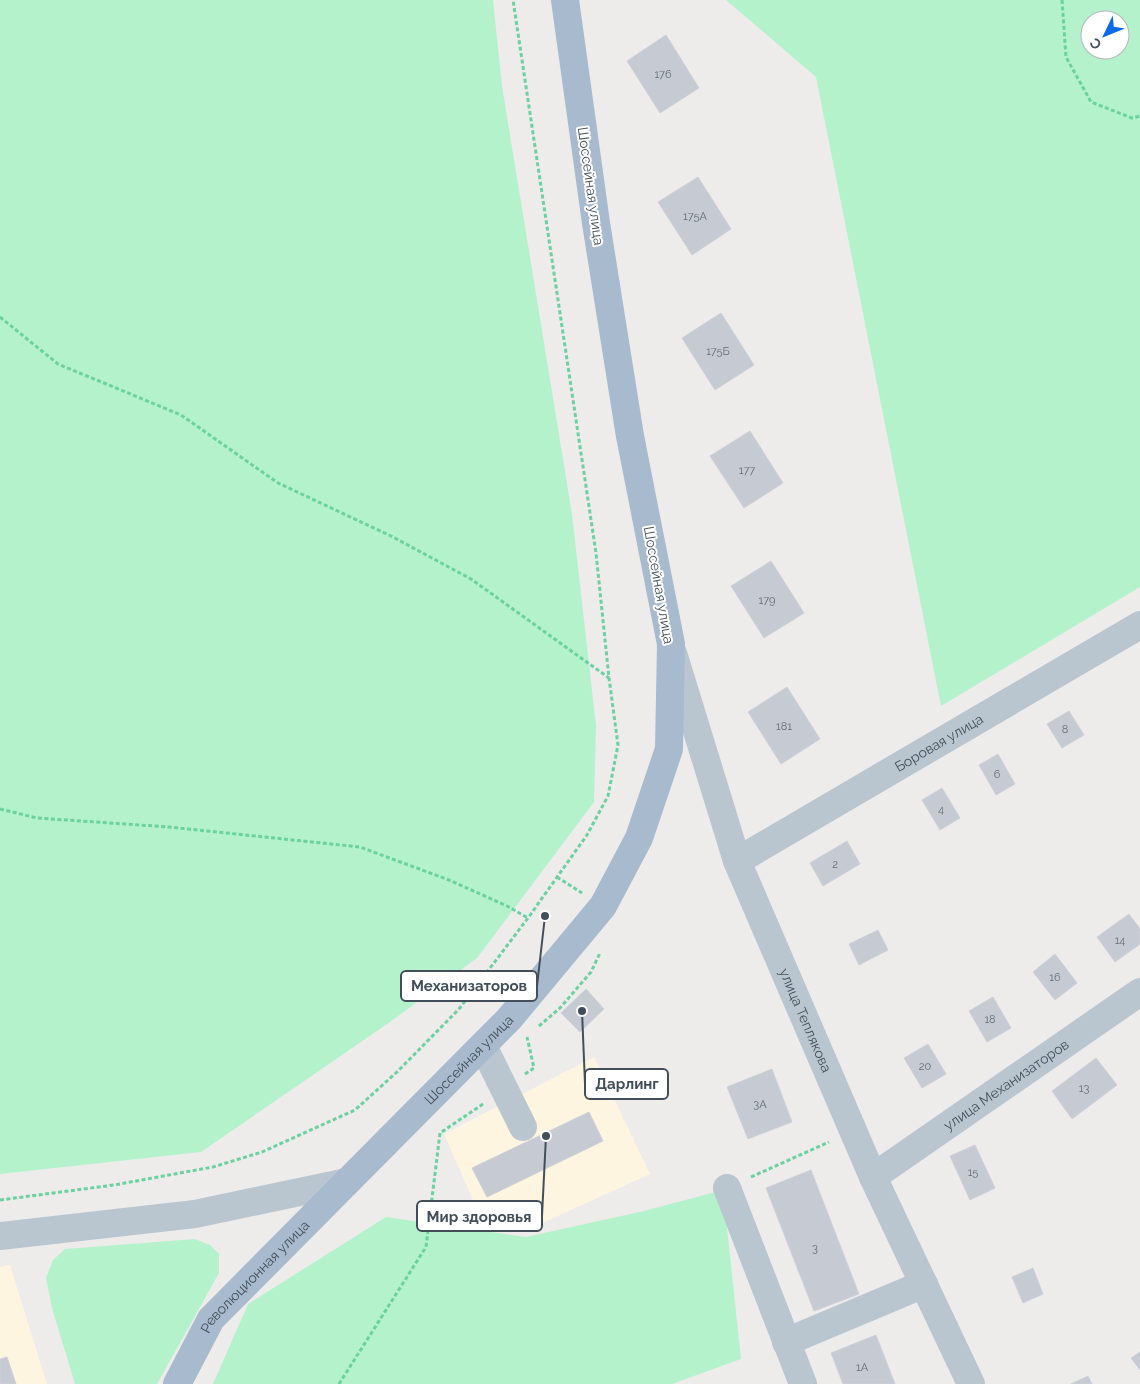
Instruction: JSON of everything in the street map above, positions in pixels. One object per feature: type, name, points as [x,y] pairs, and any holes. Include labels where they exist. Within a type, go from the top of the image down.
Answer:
[{"type":"main road","name":"Шоссейная улица","points":[[347,1182],[509,1019],[604,906],[639,838],[669,749],[671,644],[629,426],[596,224],[565,0]]},
{"type":"main road","name":"Революционная улица","points":[[178,1384],[211,1320],[347,1182]]},
{"type":"street","name":"Боровая улица","points":[[737,861],[1140,625]]},
{"type":"street","name":"улица Теплякова","points":[[671,644],[737,861],[873,1177],[971,1384]]},
{"type":"street","name":"улица Механизаторов","points":[[873,1177],[1140,992]]},
{"type":"street","points":[[483,1046],[523,1127]]},
{"type":"street","points":[[0,1236],[196,1214],[347,1182]]},
{"type":"street","points":[[727,1188],[803,1384]]},
{"type":"street","points":[[786,1342],[924,1284]]},
{"type":"path","points":[[0,1200],[114,1185],[213,1167],[262,1152],[355,1110],[398,1071],[459,1009],[528,918],[587,835],[608,796],[618,745],[596,553],[513,0]]},
{"type":"path","points":[[1062,0],[1066,57],[1090,102],[1132,118],[1140,116]]},
{"type":"path","points":[[0,317],[58,364],[181,415],[278,483],[391,536],[471,579],[609,678]]},
{"type":"path","points":[[0,809],[37,818],[169,827],[360,847],[449,880],[507,906],[528,918]]},
{"type":"path","points":[[557,877],[604,906]]},
{"type":"path","points":[[339,1384],[426,1247],[440,1133],[534,1068],[527,1037],[560,1008],[591,972],[602,948]]},
{"type":"path","points":[[727,1188],[854,1131]]},
{"type":"shaded area","points":[[594,1057],[650,1174],[527,1230],[480,1216],[444,1134]]},
{"type":"shaded area","points":[[10,1265],[47,1384],[0,1384],[0,1267]]},
{"type":"green space","points":[[0,0],[493,0],[502,86],[572,514],[596,726],[594,802],[477,958],[390,1022],[201,1152],[0,1174]]},
{"type":"green space","points":[[726,0],[1140,0],[1140,587],[941,706],[816,77]]},
{"type":"green space","points":[[723,1190],[741,1359],[672,1384],[213,1384],[248,1304],[386,1217],[526,1237],[644,1211]]},
{"type":"green space","points":[[195,1239],[210,1245],[219,1254],[219,1273],[157,1384],[75,1384],[52,1308],[46,1278],[53,1260],[65,1249]]},
{"type":"building","points":[[666,35],[699,88],[660,113],[627,61]]},
{"type":"building","points":[[698,177],[731,229],[692,255],[658,202]]},
{"type":"building","points":[[721,313],[754,365],[715,390],[682,338]]},
{"type":"building","points":[[750,431],[783,483],[744,508],[710,456]]},
{"type":"building","points":[[771,561],[804,613],[764,638],[731,586]]},
{"type":"building","points":[[787,687],[820,739],[781,764],[748,712]]},
{"type":"building","points":[[1069,711],[1084,735],[1062,748],[1047,724]]},
{"type":"building","points":[[998,754],[1015,784],[996,795],[979,765]]},
{"type":"building","points":[[942,788],[960,818],[940,830],[922,800]]},
{"type":"building","points":[[847,841],[860,864],[823,886],[810,863]]},
{"type":"building","points":[[1129,914],[1140,929],[1140,944],[1115,962],[1097,937]]},
{"type":"building","points":[[878,930],[888,950],[859,965],[849,944]]},
{"type":"building","points":[[1055,954],[1077,983],[1055,1000],[1033,972]]},
{"type":"building","points":[[586,989],[604,1009],[580,1032],[561,1013]]},
{"type":"building","points":[[993,997],[1011,1028],[987,1042],[969,1011]]},
{"type":"building","points":[[928,1044],[946,1074],[922,1088],[904,1058]]},
{"type":"building","points":[[1096,1058],[1117,1085],[1072,1119],[1052,1091]]},
{"type":"building","points":[[772,1069],[792,1122],[748,1139],[727,1087]]},
{"type":"building","points":[[589,1112],[603,1141],[487,1197],[472,1168]]},
{"type":"building","points":[[975,1145],[995,1188],[970,1200],[950,1156]]},
{"type":"building","points":[[811,1170],[859,1294],[814,1311],[766,1188]]},
{"type":"building","points":[[1033,1268],[1043,1294],[1023,1303],[1012,1277]]},
{"type":"building","points":[[876,1335],[895,1384],[843,1384],[831,1353]]},
{"type":"building","points":[[1140,1352],[1140,1370],[1131,1358]]},
{"type":"building","points":[[7,1357],[16,1384],[0,1384],[0,1359]]},
{"type":"building","points":[[1088,1376],[1092,1384],[1071,1384]]},
{"type":"place","name":"Механизаторов","points":[[545,916]]},
{"type":"place","name":"Дарлинг","points":[[582,1011]]},
{"type":"place","name":"Мир здоровья","points":[[546,1136]]}]
